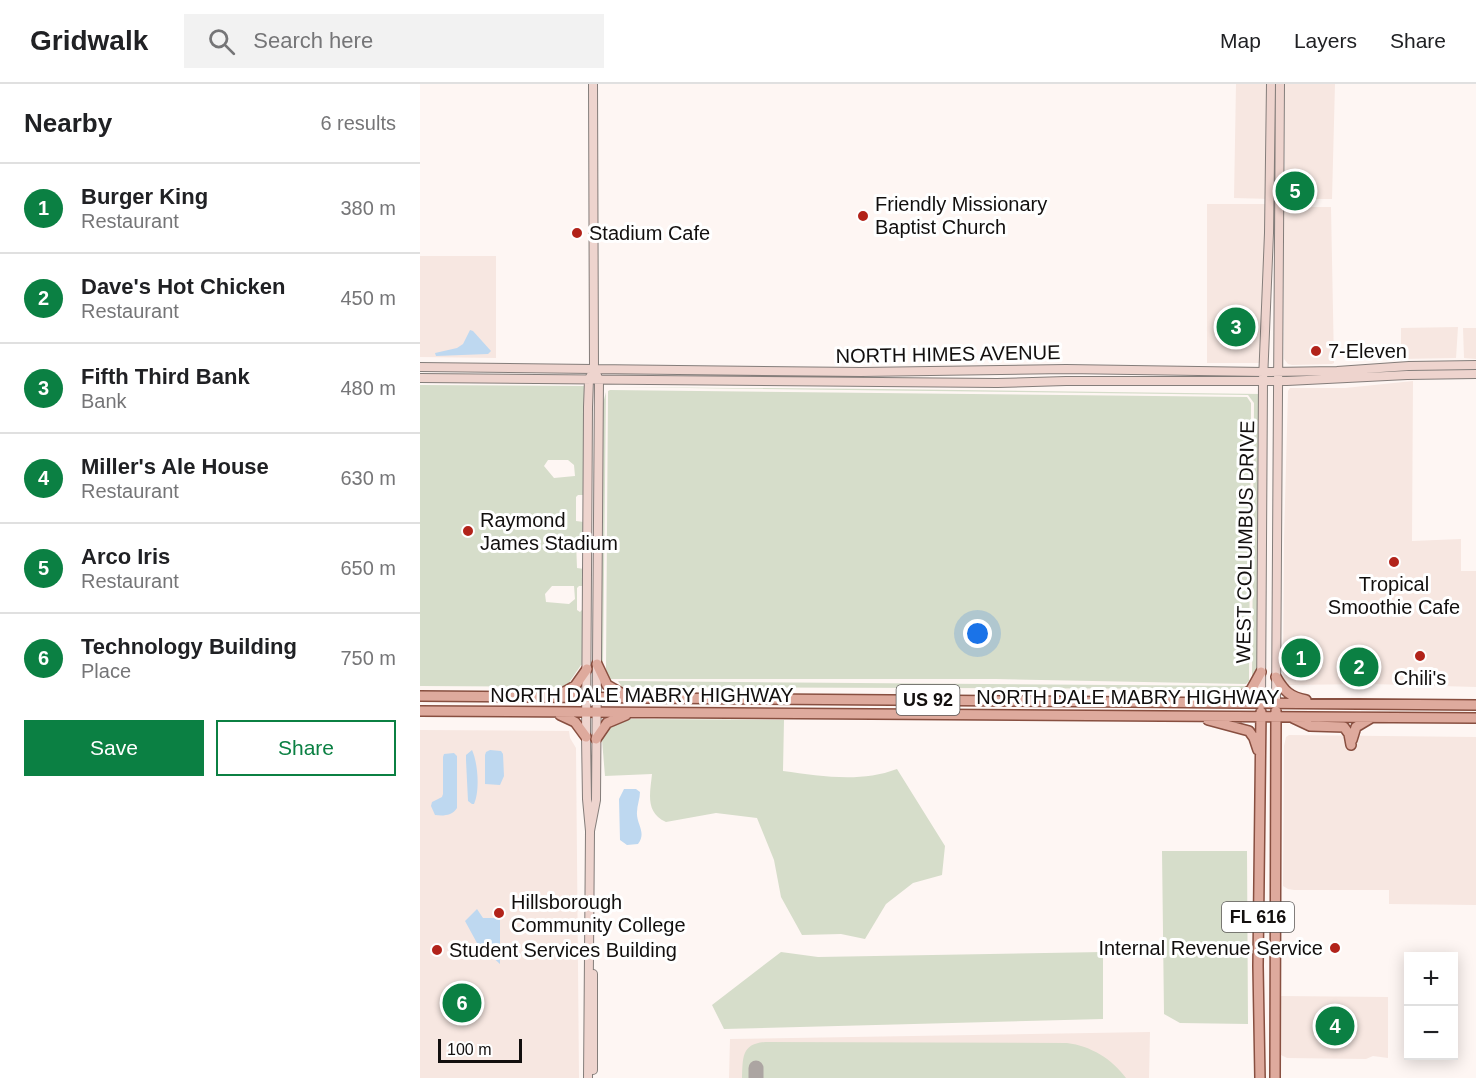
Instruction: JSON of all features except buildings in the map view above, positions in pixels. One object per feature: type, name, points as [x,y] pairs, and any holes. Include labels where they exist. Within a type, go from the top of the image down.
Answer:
[{"type":"main road","points":[[597,664],[607,685],[630,698]]},
{"type":"main road","points":[[555,697],[575,686],[587,669]]},
{"type":"main road","points":[[1228,704],[1251,690],[1261,672]]},
{"type":"main road","points":[[1276,677],[1284,690],[1292,697],[1329,704]]},
{"type":"main road","name":"NORTH DALE MABRY HIGHWAY","points":[[420,696],[1276,704]]},
{"type":"main road","points":[[887,700],[887,714]]},
{"type":"main road","name":"WEST COLUMBUS DRIVE","points":[[1260,1076],[1258,954],[1261,704]]},
{"type":"main road","name":"WEST COLUMBUS DRIVE","points":[[1275,1073],[1276,704]]},
{"type":"main road","name":"US 92","points":[[1276,704],[1471,705]]},
{"type":"main road","points":[[1424,717],[1429,713],[1452,712],[1471,705]]},
{"type":"main road","name":"NORTH DALE MABRY HIGHWAY","points":[[420,711],[1476,718]]},
{"type":"main road","points":[[555,713],[575,722],[586,737]]},
{"type":"main road","points":[[596,739],[607,723],[633,713]]},
{"type":"main road","points":[[1192,716],[1249,730],[1254,738],[1260,762]]},
{"type":"main road","points":[[1288,716],[1310,726],[1344,727],[1349,734],[1351,745],[1356,728],[1373,717]]},
{"type":"street","points":[[588,1078],[590,831],[586,737],[597,698],[598,597],[599,380],[594,369],[593,84]]},
{"type":"street","name":"WEST COLUMBUS DRIVE","points":[[1261,704],[1263,381],[1269,233],[1270,84]]},
{"type":"street","name":"WEST COLUMBUS DRIVE","points":[[1276,704],[1280,84]]},
{"type":"street","points":[[1407,375],[1451,372],[1460,365]]},
{"type":"street","name":"NORTH HIMES AVENUE","points":[[420,367],[890,372],[1066,369],[1277,372],[1460,365],[1476,367]]},
{"type":"street","points":[[1461,374],[1476,367]]},
{"type":"street","points":[[590,831],[596,800],[596,739],[587,698],[589,380],[594,369]]},
{"type":"street","points":[[890,372],[890,382]]},
{"type":"street","name":"NORTH HIMES AVENUE","points":[[420,378],[890,382],[1277,381],[1476,374]]},
{"type":"street","points":[[598,407],[603,391],[617,380]]},
{"type":"street","points":[[588,449],[598,449]]},
{"type":"street","points":[[587,536],[598,536]]},
{"type":"street","points":[[1262,545],[1277,545]]},
{"type":"street","points":[[587,597],[598,597]]},
{"type":"street","points":[[587,617],[597,617]]},
{"type":"street","points":[[590,934],[594,985],[593,1078]]},
{"type":"shaded area","points":[[1236,84],[1272,84],[1271,199],[1234,198]]},
{"type":"shaded area","points":[[1285,84],[1335,84],[1332,199],[1289,199],[1285,196]]},
{"type":"shaded area","points":[[1207,204],[1271,204],[1268,363],[1207,363]]},
{"type":"shaded area","points":[[1290,207],[1331,207],[1334,363],[1332,364],[1292,365],[1284,359],[1284,212]]},
{"type":"shaded area","points":[[420,256],[496,256],[496,358],[420,357]]},
{"type":"shaded area","points":[[1458,327],[1456,358],[1401,359],[1401,328]]},
{"type":"shaded area","points":[[1463,328],[1476,328],[1476,359],[1464,358]]},
{"type":"shaded area","points":[[1413,381],[1412,541],[1461,539],[1461,571],[1476,571],[1476,687],[1371,684],[1286,685],[1283,673],[1288,391],[1290,388],[1345,388]]},
{"type":"shaded area","name":"Hillsborough Community College","points":[[420,730],[569,731],[576,748],[579,1078],[420,1078]]},
{"type":"shaded area","points":[[1289,735],[1476,737],[1476,905],[1389,904],[1389,890],[1294,890],[1283,886],[1284,746],[1286,737]]},
{"type":"shaded area","points":[[1281,996],[1388,997],[1388,1058],[1373,1056],[1366,1059],[1287,1058],[1281,1055]]},
{"type":"shaded area","points":[[1150,1032],[1149,1078],[729,1078],[730,1039]]},
{"type":"green space","points":[[420,385],[585,386],[584,495],[576,497],[576,521],[584,522],[584,539],[576,541],[577,568],[584,569],[584,586],[577,588],[577,610],[580,612],[584,608],[584,665],[581,665],[566,687],[420,686]],"holes":[[[548,460],[568,460],[574,465],[575,476],[554,478],[544,466]],[[552,586],[574,586],[575,599],[569,604],[546,602],[545,594]]]},
{"type":"green space","points":[[611,387],[1261,394],[1257,675],[1248,689],[622,687],[618,681],[1247,686],[1252,681],[1254,403],[1248,395]]},
{"type":"green space","points":[[608,391],[1247,397],[1251,403],[1249,681],[1246,684],[996,679],[610,679],[606,670]]},
{"type":"green space","points":[[606,392],[603,665],[601,665],[602,407]]},
{"type":"green space","points":[[625,719],[784,720],[783,771],[855,777],[897,769],[945,846],[942,875],[913,883],[886,904],[865,939],[841,934],[802,935],[781,897],[774,860],[757,818],[716,813],[666,822],[655,813],[650,802],[652,774],[605,776],[602,740],[609,725]]},
{"type":"green space","points":[[1162,851],[1247,851],[1248,1024],[1180,1023],[1164,1014]]},
{"type":"green space","points":[[781,952],[818,957],[1103,952],[1103,1019],[724,1029],[712,1005]]},
{"type":"green space","points":[[757,1043],[1067,1043],[1093,1050],[1114,1065],[1126,1078],[761,1078],[761,1067],[752,1067],[751,1078],[742,1078],[743,1058],[747,1049]]},
{"type":"water","points":[[470,330],[491,351],[488,354],[436,356],[435,353],[457,348],[463,344]]},
{"type":"water","points":[[472,750],[477,777],[474,804],[468,801],[466,760],[466,755]]},
{"type":"water","points":[[490,750],[501,751],[503,754],[504,776],[500,785],[485,784],[485,755]]},
{"type":"water","points":[[454,753],[457,756],[457,808],[450,814],[435,815],[431,806],[432,802],[442,797],[443,794],[443,757],[444,754]]},
{"type":"water","points":[[624,789],[636,789],[640,792],[637,816],[642,836],[638,844],[627,845],[620,840],[619,799]]},
{"type":"water","points":[[477,909],[483,918],[500,918],[500,964],[477,943],[465,921]]},
{"type":"taxiway","points":[[756,1068],[756,1078]]},
{"type":"place","name":"Arco Iris","points":[[1295,191]]},
{"type":"place","name":"Friendly Missionary Baptist Church","points":[[863,216]]},
{"type":"place","name":"Stadium Cafe","points":[[577,233]]},
{"type":"place","name":"Fifth Third Bank","points":[[1236,327]]},
{"type":"place","name":"7-Eleven","points":[[1316,351]]},
{"type":"place","name":"Raymond James Stadium","points":[[468,531]]},
{"type":"place","name":"Tropical Smoothie Cafe","points":[[1394,562]]},
{"type":"place","name":"Chili's","points":[[1420,656]]},
{"type":"place","name":"Burger King","points":[[1301,658]]},
{"type":"place","name":"Dave's Hot Chicken","points":[[1359,667]]},
{"type":"place","name":"Hillsborough Community College","points":[[499,913]]},
{"type":"place","name":"Internal Revenue Service","points":[[1335,948]]},
{"type":"place","name":"Student Services Building","points":[[437,950]]},
{"type":"place","name":"Technology Building","points":[[462,1003]]},
{"type":"place","name":"Miller's Ale House","points":[[1335,1026]]}]
